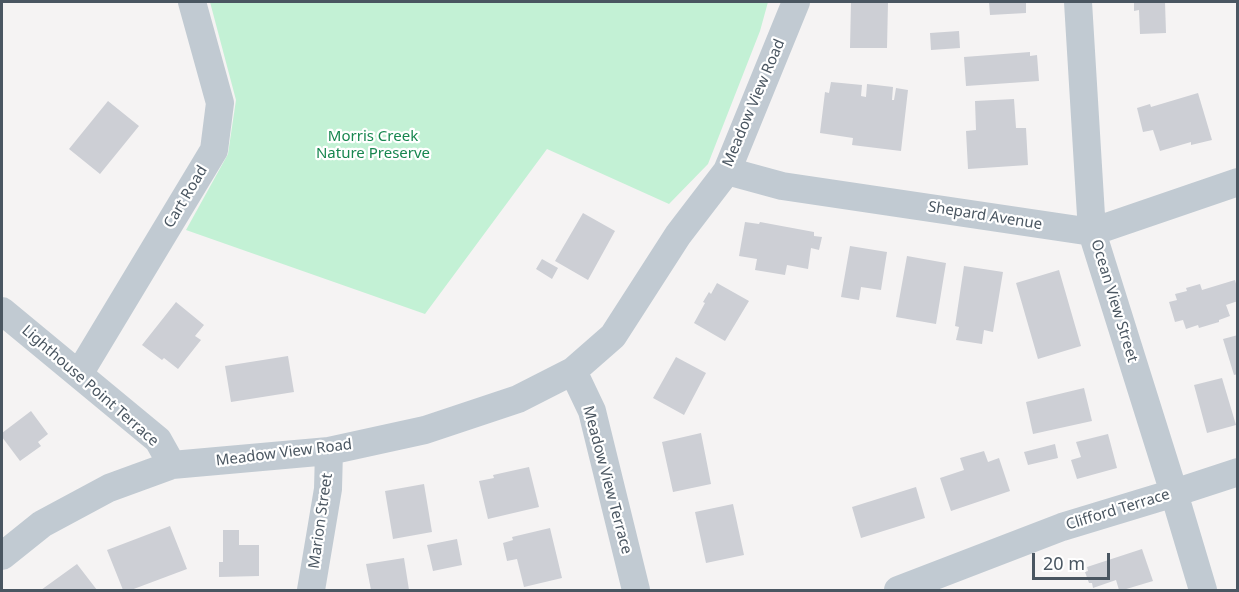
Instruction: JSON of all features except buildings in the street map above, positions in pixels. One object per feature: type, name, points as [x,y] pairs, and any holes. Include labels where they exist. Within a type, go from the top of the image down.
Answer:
[{"type":"street","name":"Cart Road","points":[[79,374],[214,150],[220,103],[192,2]]},
{"type":"street","name":"Meadow View Road","points":[[2,556],[51,519],[110,488],[172,465],[329,451],[425,430],[518,399],[573,371],[613,336],[678,235],[727,171],[796,2]]},
{"type":"street","name":"Ocean View Street","points":[[1078,2],[1092,232],[1203,591]]},
{"type":"street","name":"Shepard Avenue","points":[[727,171],[782,186],[1092,232],[1238,182]]},
{"type":"street","name":"Lighthouse Point Terrace","points":[[2,311],[158,440],[172,465]]},
{"type":"street","name":"Meadow View Terrace","points":[[573,371],[592,411],[636,591]]},
{"type":"street","name":"Marion Street","points":[[311,591],[328,489],[329,451]]},
{"type":"street","name":"Clifford Terrace","points":[[898,591],[1062,527],[1238,472]]},
{"type":"green space","name":"Morris Creek Nature Preserve","points":[[210,2],[768,2],[760,31],[708,164],[669,204],[547,149],[425,314],[186,230],[228,154],[236,100]]}]
